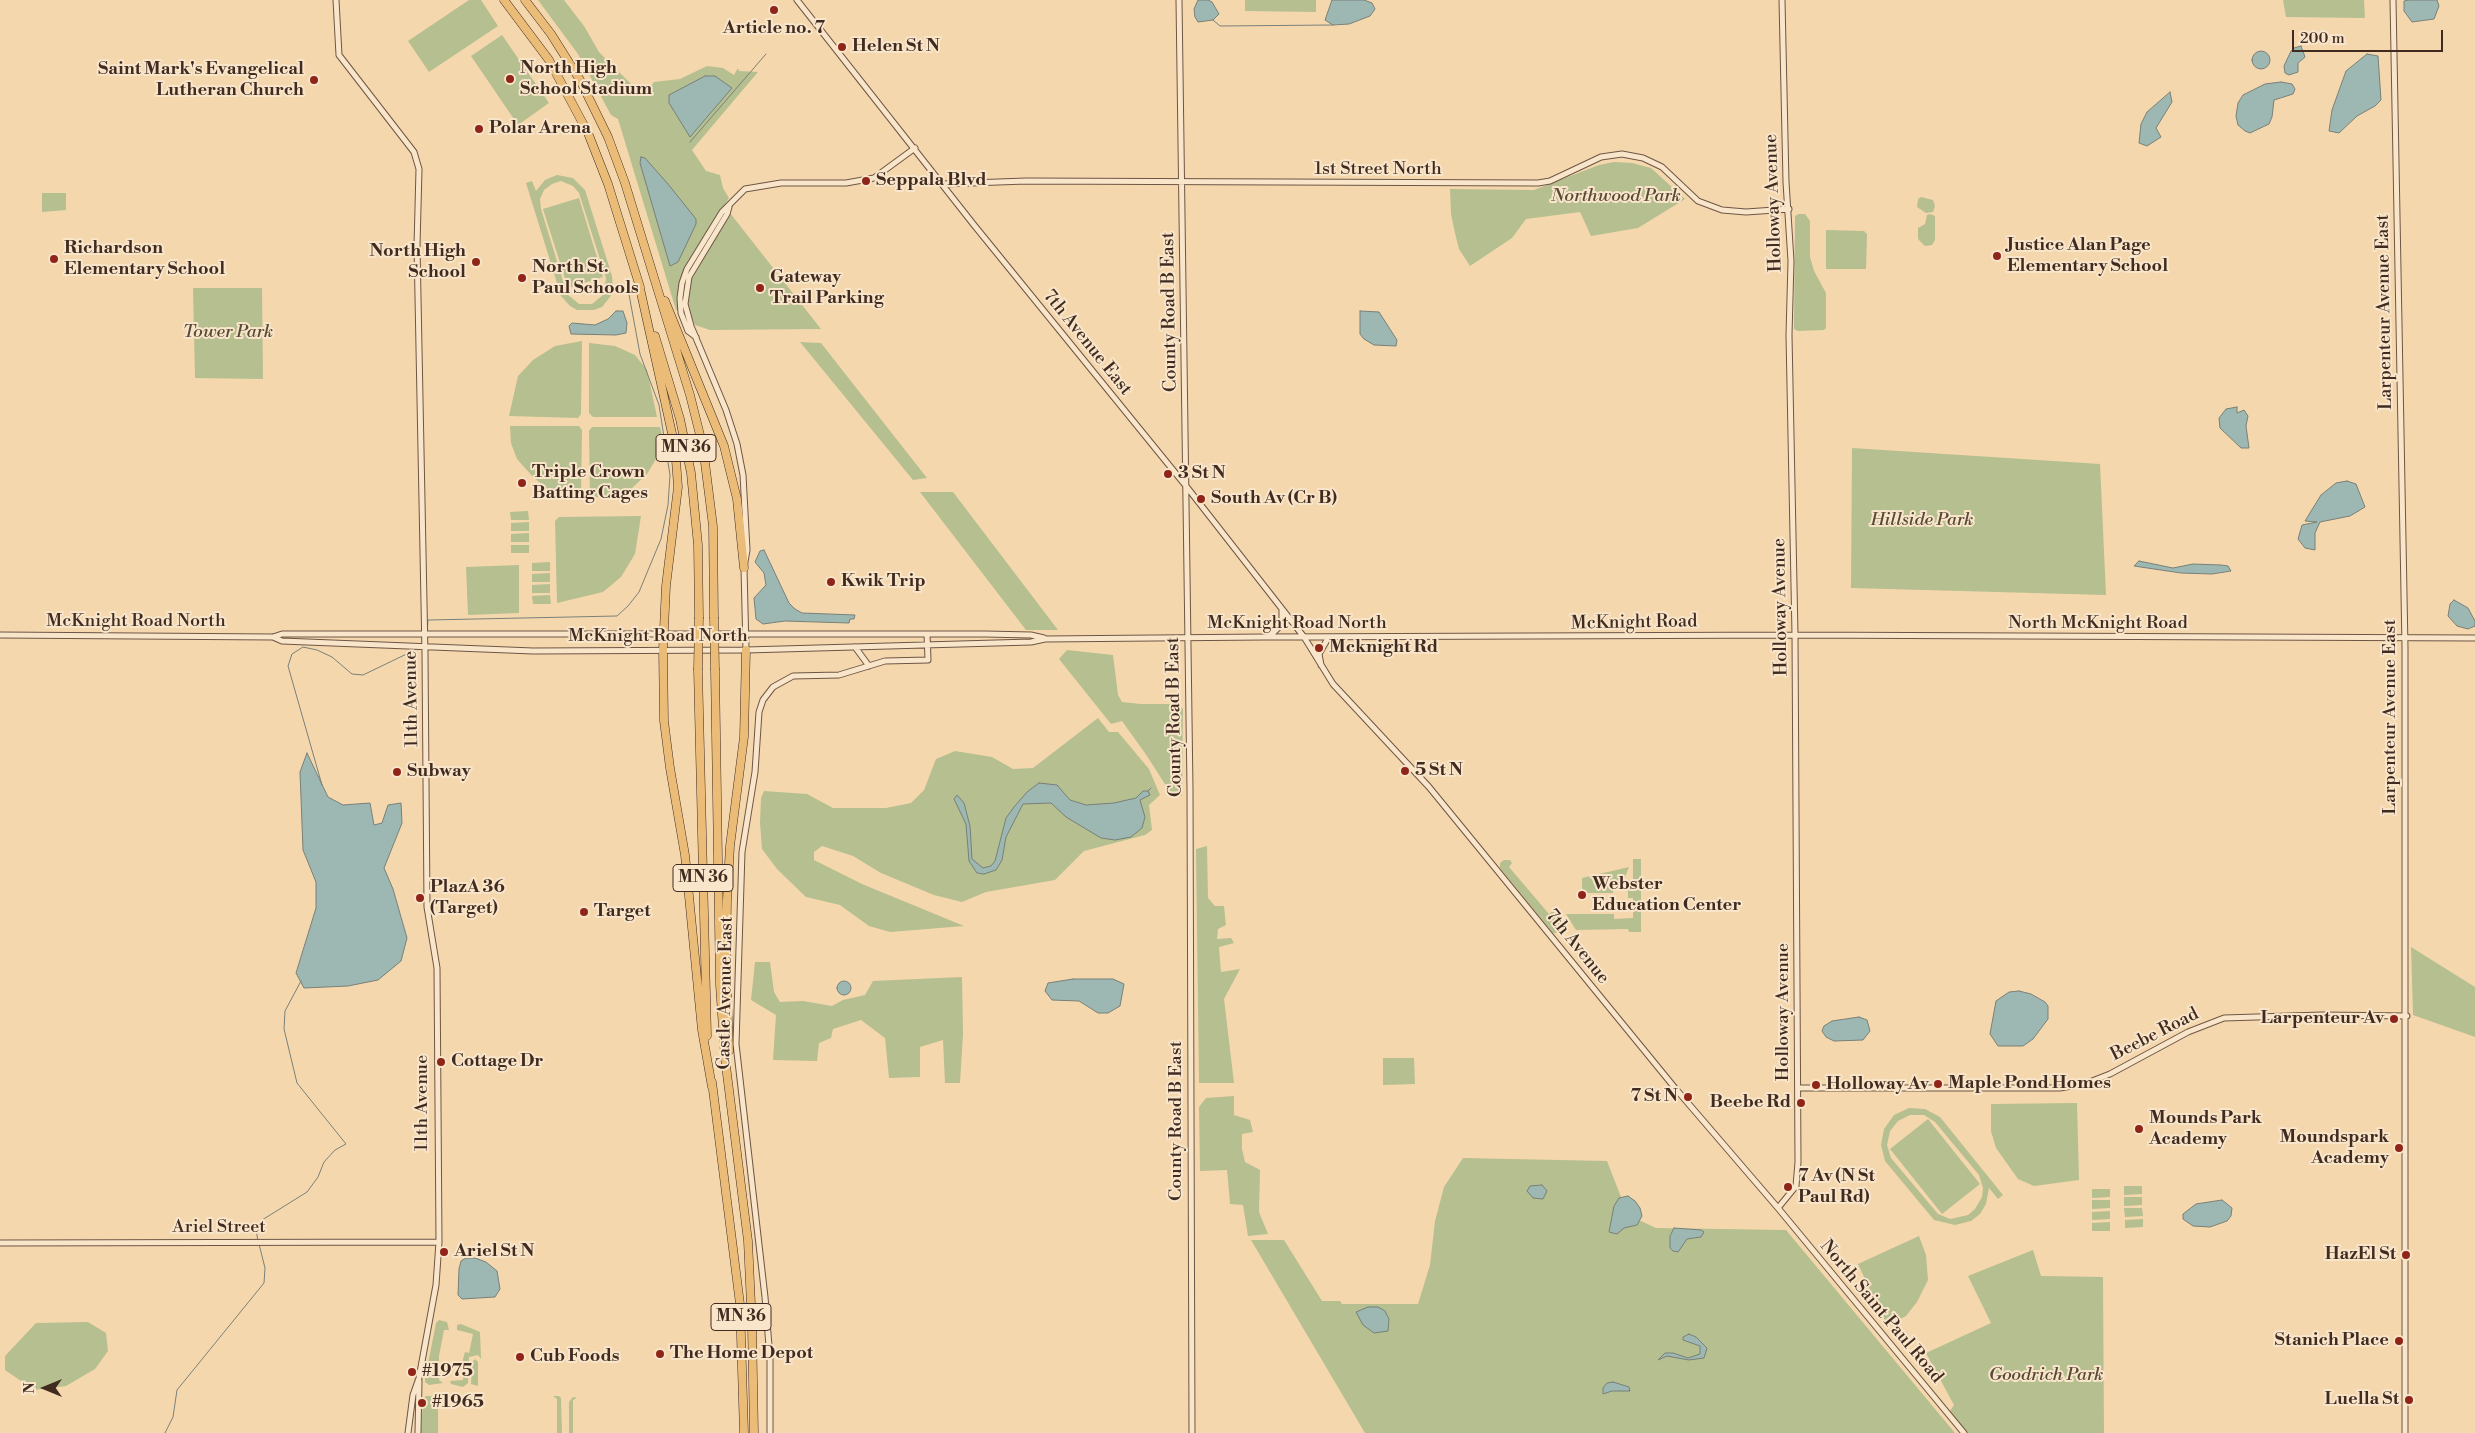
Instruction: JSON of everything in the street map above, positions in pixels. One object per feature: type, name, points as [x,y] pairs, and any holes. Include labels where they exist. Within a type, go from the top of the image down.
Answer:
[{"type":"highway","name":"MN 36","points":[[504,0],[549,60],[588,133],[608,184],[676,406],[691,473],[698,545],[698,670],[705,1000],[712,1087],[740,1304],[744,1433]]},
{"type":"highway","name":"MN 36","points":[[525,0],[570,64],[608,137],[625,183],[695,413],[707,469],[714,544],[720,984],[729,1088],[748,1241],[752,1317],[754,1433]]},
{"type":"highway","points":[[654,279],[669,309],[724,446],[737,499],[744,568]]},
{"type":"highway","points":[[639,284],[675,447],[678,488],[666,586],[663,650],[666,730],[685,855],[702,1030],[712,1087]]},
{"type":"highway","points":[[729,1088],[728,900],[730,846],[744,738],[746,650]]},
{"type":"street","name":"11th Avenue","points":[[336,0],[340,58],[406,140],[417,158],[419,169],[417,246],[425,634],[427,907],[437,968],[439,1242],[436,1285],[419,1378],[413,1395],[408,1433]]},
{"type":"street","name":"7th Avenue East","points":[[797,0],[1097,379],[1186,486],[1282,608],[1304,637],[1321,668],[1352,706]]},
{"type":"street","name":"County Road B East","points":[[1179,0],[1188,638],[1192,1433]]},
{"type":"street","name":"Holloway Avenue","points":[[1778,1208],[1796,1186],[1798,1162],[1796,635],[1789,334],[1791,261],[1790,209],[1786,182],[1782,0]]},
{"type":"street","name":"Larpenteur Avenue East","points":[[2393,0],[2405,638],[2407,1016],[2405,1108],[2405,1433]]},
{"type":"street","points":[[746,650],[744,568],[747,550],[746,513],[740,459],[726,410],[686,312],[686,290],[692,272],[727,214],[729,207],[745,189],[764,184],[846,183],[874,178],[915,148]]},
{"type":"street","name":"1st Street North","points":[[943,184],[1026,181],[1538,183],[1550,181],[1601,156],[1622,154],[1643,158],[1662,167],[1698,201],[1722,210],[1746,212],[1790,209]]},
{"type":"street","points":[[1269,637],[1280,627],[1282,608]]},
{"type":"street","name":"McKnight Road North","points":[[0,635],[273,637],[282,634],[927,634],[1031,635],[1045,639]]},
{"type":"street","points":[[927,634],[927,644]]},
{"type":"street","name":"North McKnight Road","points":[[1720,636],[2475,638]]},
{"type":"street","name":"McKnight Road","points":[[1548,637],[1720,636]]},
{"type":"street","name":"McKnight Road North","points":[[273,637],[282,641],[533,651],[746,650],[1031,642],[1045,639],[1548,637]]},
{"type":"street","points":[[1321,668],[1319,654],[1326,640],[1332,637]]},
{"type":"street","name":"Castle Avenue East","points":[[770,1433],[770,1366],[765,1297],[736,1044],[743,841],[755,772],[759,712],[767,694],[773,687],[787,679],[802,675],[839,676],[895,660],[928,660],[927,644]]},
{"type":"street","points":[[855,647],[869,666]]},
{"type":"street","name":"7th Avenue","points":[[1352,706],[1429,787],[1675,1088],[1778,1208]]},
{"type":"street","name":"Beebe Road","points":[[1798,1088],[2060,1088],[2087,1083],[2110,1074],[2188,1032],[2224,1018],[2407,1016]]},
{"type":"street","name":"North Saint Paul Road","points":[[1778,1208],[1964,1433]]},
{"type":"street","name":"Ariel Street","points":[[0,1243],[439,1242]]},
{"type":"street","name":"11th Avenue","points":[[418,1433],[419,1378]]},
{"type":"green space","points":[[469,0],[481,0],[498,26],[429,72],[408,41]]},
{"type":"green space","points":[[538,0],[564,0],[584,26],[599,52],[643,96],[654,82],[680,79],[707,66],[723,68],[734,75],[738,68],[739,71],[758,72],[692,150],[706,171],[720,175],[723,188],[729,198],[681,278],[678,294],[679,310],[676,310],[618,119],[611,115],[578,54]]},
{"type":"green space","points":[[1245,0],[1316,0],[1316,12],[1245,11]]},
{"type":"green space","points":[[2283,0],[2364,0],[2365,18],[2286,17]]},
{"type":"green space","name":"North High School Stadium","points":[[502,35],[549,103],[518,125],[471,56]]},
{"type":"green space","name":"Northwood Park","points":[[1614,162],[1632,163],[1651,168],[1685,199],[1638,228],[1591,236],[1580,212],[1526,219],[1512,238],[1470,266],[1459,249],[1451,214],[1450,189],[1534,190],[1599,165]]},
{"type":"green space","points":[[557,175],[573,178],[585,190],[612,276],[613,289],[610,297],[602,307],[594,310],[577,310],[570,306],[561,296],[526,183],[532,181],[536,191],[545,180]],"holes":[[[561,181],[573,186],[579,193],[606,278],[604,294],[592,304],[579,304],[567,294],[541,209],[540,199],[544,190],[552,184]]]},
{"type":"green space","points":[[42,193],[66,193],[66,210],[42,212]]},
{"type":"green space","points":[[1921,197],[1933,200],[1935,206],[1933,212],[1926,213],[1917,207],[1918,199]]},
{"type":"green space","points":[[579,198],[603,277],[568,288],[543,209]]},
{"type":"green space","points":[[730,213],[821,329],[710,330],[695,325],[688,308],[690,282]]},
{"type":"green space","points":[[1805,214],[1810,221],[1810,257],[1814,271],[1826,293],[1826,328],[1824,330],[1798,331],[1794,329],[1795,216]]},
{"type":"green space","points":[[1927,215],[1935,216],[1935,240],[1932,245],[1925,246],[1918,239],[1918,228],[1925,224]]},
{"type":"green space","points":[[1826,230],[1864,231],[1867,234],[1866,269],[1826,269]]},
{"type":"green space","name":"Tower Park","points":[[193,288],[262,288],[263,379],[195,378]]},
{"type":"green space","points":[[582,341],[581,414],[578,418],[509,416],[518,376],[533,360],[555,346]]},
{"type":"green space","points":[[800,342],[821,343],[927,478],[913,480]]},
{"type":"green space","points":[[589,343],[615,346],[635,355],[647,370],[657,417],[593,417],[589,413]]},
{"type":"green space","points":[[510,426],[579,426],[582,430],[581,497],[566,496],[549,490],[533,477],[517,459],[511,443]]},
{"type":"green space","points":[[592,427],[660,427],[662,435],[659,454],[647,474],[630,490],[615,495],[590,498],[589,431]]},
{"type":"green space","name":"Hillside Park","points":[[1852,448],[2100,464],[2106,595],[1851,588]]},
{"type":"green space","points":[[920,492],[953,492],[1058,630],[1026,630]]},
{"type":"green space","points":[[528,511],[529,520],[511,520],[510,512]]},
{"type":"green space","points":[[641,516],[635,554],[621,577],[603,592],[557,603],[555,521],[559,517]]},
{"type":"green space","points":[[529,522],[529,531],[511,531],[511,523]]},
{"type":"green space","points":[[529,533],[529,542],[511,542],[511,534]]},
{"type":"green space","points":[[511,545],[529,545],[529,553],[511,553]]},
{"type":"green space","points":[[550,562],[550,571],[532,571],[532,563]]},
{"type":"green space","points":[[519,565],[519,613],[468,615],[466,567]]},
{"type":"green space","points":[[550,573],[550,582],[532,582],[532,574]]},
{"type":"green space","points":[[550,584],[550,593],[532,593],[532,585]]},
{"type":"green space","points":[[550,595],[551,604],[533,604],[532,596]]},
{"type":"green space","points":[[1067,650],[1113,655],[1118,695],[1122,702],[1178,704],[1183,709],[1182,796],[1170,792],[1122,721],[1111,724],[1059,659]]},
{"type":"green space","points":[[1098,718],[1109,732],[1118,732],[1149,769],[1160,795],[1149,805],[1152,830],[1145,835],[1084,851],[1055,880],[986,892],[962,902],[934,895],[881,873],[853,856],[822,846],[814,852],[814,860],[862,884],[964,926],[890,932],[869,926],[840,905],[806,897],[777,869],[762,849],[760,823],[761,798],[764,791],[807,794],[833,808],[886,808],[911,803],[924,790],[936,759],[955,751],[992,757],[1013,769],[1033,768]]},
{"type":"green space","points":[[1207,846],[1208,898],[1215,906],[1224,906],[1226,925],[1218,929],[1217,939],[1231,938],[1234,943],[1219,947],[1221,972],[1240,969],[1224,999],[1234,1083],[1199,1083],[1196,849]]},
{"type":"green space","points":[[1633,859],[1641,859],[1641,932],[1629,932],[1628,929],[1576,930],[1566,914],[1614,914],[1614,919],[1633,918],[1633,898],[1628,898],[1628,881],[1633,880]]},
{"type":"green space","points":[[1504,860],[1510,860],[1512,863],[1509,867],[1549,914],[1553,911],[1566,927],[1566,932],[1553,933],[1500,868],[1500,863]]},
{"type":"green space","points":[[1629,867],[1623,882],[1613,882],[1613,893],[1582,893],[1582,878]]},
{"type":"green space","points":[[2411,947],[2475,987],[2475,1037],[2413,1015]]},
{"type":"green space","points":[[755,962],[770,962],[774,992],[780,1002],[803,1001],[832,1006],[843,1000],[865,995],[873,981],[962,977],[963,1034],[960,1083],[945,1083],[943,1040],[920,1047],[920,1077],[889,1078],[885,1038],[861,1020],[833,1029],[831,1038],[819,1043],[817,1061],[773,1060],[776,1015],[751,1000]]},
{"type":"green space","points":[[1383,1058],[1414,1058],[1415,1084],[1383,1085]]},
{"type":"green space","points":[[1234,1096],[1234,1115],[1250,1120],[1253,1132],[1242,1134],[1242,1149],[1245,1162],[1260,1170],[1259,1212],[1268,1234],[1248,1236],[1243,1205],[1230,1204],[1227,1170],[1200,1171],[1199,1107],[1206,1098]]},
{"type":"green space","points":[[2077,1103],[2079,1180],[2034,1186],[2018,1179],[1996,1148],[1991,1131],[1991,1104]]},
{"type":"green space","points":[[1909,1108],[1925,1109],[1940,1117],[2003,1195],[1998,1199],[1989,1188],[1986,1204],[1980,1214],[1971,1221],[1955,1225],[1934,1220],[1885,1161],[1881,1145],[1884,1129],[1894,1115]],"holes":[[[1910,1115],[1924,1115],[1935,1122],[1979,1175],[1983,1188],[1982,1197],[1975,1209],[1968,1215],[1950,1219],[1938,1214],[1891,1158],[1887,1145],[1890,1131],[1898,1121]]]},
{"type":"green space","points":[[1928,1119],[1980,1184],[1942,1214],[1890,1149]]},
{"type":"green space","points":[[1463,1158],[1607,1161],[1628,1215],[1656,1228],[1786,1230],[1955,1433],[1365,1433],[1251,1240],[1284,1240],[1322,1301],[1340,1301],[1342,1304],[1418,1304],[1430,1265],[1435,1221],[1444,1187]]},
{"type":"green space","points":[[2124,1186],[2142,1186],[2142,1194],[2124,1195]]},
{"type":"green space","points":[[2092,1189],[2110,1189],[2110,1197],[2092,1198]]},
{"type":"green space","points":[[2124,1197],[2142,1197],[2142,1205],[2124,1206]]},
{"type":"green space","points":[[2092,1200],[2110,1200],[2110,1208],[2092,1209]]},
{"type":"green space","points":[[2124,1208],[2142,1208],[2143,1216],[2125,1217]]},
{"type":"green space","points":[[2110,1211],[2110,1219],[2092,1220],[2092,1212]]},
{"type":"green space","points":[[2143,1219],[2143,1227],[2125,1228],[2125,1220]]},
{"type":"green space","points":[[2110,1222],[2110,1231],[2092,1231],[2092,1223]]},
{"type":"green space","points":[[1919,1236],[1926,1255],[1928,1280],[1917,1302],[1906,1316],[1887,1326],[1858,1264]]},
{"type":"green space","name":"Goodrich Park","points":[[2033,1250],[2041,1276],[2103,1277],[2104,1433],[1964,1433],[1948,1414],[1954,1405],[1926,1353],[1991,1323],[1968,1276]]},
{"type":"green space","points":[[439,1320],[447,1322],[449,1330],[444,1330],[439,1356],[439,1380],[443,1383],[429,1385],[425,1382],[425,1379],[436,1323]]},
{"type":"green space","points":[[88,1322],[106,1333],[108,1351],[95,1369],[66,1386],[34,1390],[5,1370],[5,1356],[36,1323]]},
{"type":"green space","points":[[461,1324],[480,1332],[481,1359],[478,1355],[469,1357],[468,1383],[463,1387],[451,1384],[450,1381],[463,1380],[463,1359],[465,1352],[469,1353],[473,1334],[457,1330],[457,1325]]},
{"type":"green space","points":[[475,1359],[478,1362],[478,1386],[471,1384],[472,1362]]},
{"type":"green space","points":[[426,1396],[470,1396],[473,1402],[470,1404],[469,1400],[444,1401],[444,1404],[438,1404],[438,1433],[421,1433],[423,1399]]},
{"type":"green space","points":[[553,1396],[561,1398],[562,1433],[557,1433],[557,1399]]},
{"type":"green space","points":[[573,1397],[577,1398],[573,1400],[573,1433],[569,1433],[569,1402]]},
{"type":"water","points":[[1198,0],[1212,2],[1219,14],[1213,20],[1198,22],[1194,9]]},
{"type":"water","points":[[1332,0],[1364,0],[1372,3],[1375,9],[1370,16],[1349,24],[1333,25],[1325,20]]},
{"type":"water","points":[[2437,0],[2439,6],[2434,19],[2412,22],[2404,11],[2404,1]]},
{"type":"water","points":[[2301,46],[2305,57],[2298,63],[2298,72],[2289,75],[2285,73],[2284,66],[2291,51]]},
{"type":"water","points":[[2257,51],[2265,51],[2270,56],[2268,67],[2257,69],[2252,64],[2252,56]]},
{"type":"water","points":[[2367,54],[2378,56],[2381,100],[2375,106],[2357,116],[2339,133],[2329,131],[2332,110],[2346,71]]},
{"type":"water","points":[[705,76],[715,76],[732,88],[690,137],[669,103],[669,95]]},
{"type":"water","points":[[2281,82],[2292,84],[2295,89],[2293,94],[2274,100],[2272,117],[2269,124],[2250,133],[2238,125],[2236,116],[2238,103],[2243,95],[2265,84]]},
{"type":"water","points":[[2170,92],[2172,102],[2156,128],[2161,137],[2147,146],[2139,143],[2141,124],[2147,112]]},
{"type":"water","points":[[641,157],[645,158],[696,219],[696,224],[678,262],[670,266],[640,163]]},
{"type":"water","points":[[616,311],[623,311],[627,323],[626,333],[616,335],[571,334],[569,326],[572,323],[595,325],[608,319]]},
{"type":"water","points":[[1360,311],[1379,312],[1397,340],[1396,346],[1374,345],[1364,339],[1360,334]]},
{"type":"water","points":[[2237,407],[2237,413],[2244,410],[2248,416],[2246,426],[2249,448],[2241,448],[2220,428],[2219,418],[2226,409]]},
{"type":"water","points":[[2347,481],[2356,484],[2365,507],[2350,516],[2320,522],[2315,533],[2315,550],[2305,548],[2298,539],[2302,525],[2317,522],[2305,521],[2321,495],[2336,483]]},
{"type":"water","points":[[764,550],[789,603],[795,609],[802,613],[855,615],[854,619],[850,619],[849,623],[785,621],[763,624],[756,619],[754,598],[766,585],[764,573],[755,562],[760,551]]},
{"type":"water","points":[[2139,561],[2173,568],[2193,564],[2221,565],[2228,566],[2231,571],[2212,574],[2181,573],[2134,566]]},
{"type":"water","points":[[2454,600],[2468,608],[2475,621],[2475,626],[2468,629],[2457,626],[2448,616],[2450,604]]},
{"type":"water","points":[[307,753],[328,797],[343,805],[370,803],[374,825],[382,823],[388,805],[401,803],[402,823],[384,868],[393,889],[407,938],[401,961],[378,980],[348,986],[304,988],[296,973],[316,908],[316,882],[303,850],[300,772]]},
{"type":"water","points":[[1039,783],[1057,785],[1070,800],[1086,805],[1114,803],[1136,798],[1143,791],[1148,791],[1150,795],[1140,800],[1145,817],[1142,828],[1131,837],[1115,840],[1101,838],[1066,817],[1051,803],[1023,804],[1006,837],[1002,860],[996,870],[984,874],[977,873],[969,861],[966,824],[954,799],[957,795],[964,803],[970,826],[972,859],[983,868],[991,866],[995,861],[1006,818],[1027,792]]},
{"type":"water","points":[[1073,979],[1113,979],[1124,984],[1120,1006],[1108,1013],[1098,1013],[1079,1001],[1052,1000],[1045,991],[1048,983]]},
{"type":"water","points":[[844,981],[849,983],[851,988],[849,993],[844,995],[839,993],[837,988],[839,983]]},
{"type":"water","points":[[2019,991],[2031,994],[2045,1002],[2048,1006],[2048,1019],[2033,1039],[2023,1046],[1998,1046],[1990,1034],[1996,1001],[2009,992]]},
{"type":"water","points":[[1859,1017],[1867,1020],[1870,1031],[1863,1040],[1834,1041],[1826,1037],[1822,1031],[1824,1026],[1832,1021]]},
{"type":"water","points":[[1542,1185],[1547,1191],[1543,1199],[1533,1198],[1527,1191],[1530,1186]]},
{"type":"water","points":[[1628,1196],[1640,1208],[1642,1216],[1637,1225],[1624,1228],[1617,1234],[1609,1232],[1614,1206],[1619,1198]]},
{"type":"water","points":[[2222,1200],[2232,1208],[2231,1216],[2227,1221],[2210,1227],[2193,1226],[2183,1219],[2183,1214],[2196,1204]]},
{"type":"water","points":[[1674,1228],[1701,1230],[1704,1232],[1701,1237],[1687,1239],[1678,1252],[1670,1248],[1670,1236]]},
{"type":"water","points":[[466,1258],[475,1258],[486,1262],[497,1271],[500,1289],[495,1297],[462,1299],[458,1295],[459,1269],[461,1261]]},
{"type":"water","points":[[1368,1307],[1378,1307],[1385,1311],[1389,1319],[1388,1331],[1374,1333],[1363,1325],[1356,1312]]},
{"type":"water","points":[[1689,1334],[1696,1337],[1707,1348],[1704,1358],[1689,1360],[1667,1356],[1658,1360],[1665,1353],[1673,1353],[1688,1358],[1700,1354],[1700,1346],[1683,1340],[1683,1337]]},
{"type":"water","points":[[1613,1382],[1629,1387],[1630,1391],[1612,1391],[1603,1394],[1603,1388],[1607,1383]]},
{"type":"waterway","points":[[1213,20],[1220,26],[1333,25]]},
{"type":"waterway","points":[[690,142],[766,54]]},
{"type":"waterway","points":[[427,632],[428,620],[617,616],[639,592],[661,539],[668,505],[670,475],[659,405],[640,354],[628,289]]},
{"type":"waterway","points":[[322,785],[288,666],[292,654],[303,647],[317,650],[332,657],[352,674],[363,675],[419,648]]},
{"type":"waterway","points":[[1148,791],[1151,788]]},
{"type":"waterway","points":[[258,1241],[256,1230],[262,1220],[307,1192],[318,1177],[324,1162],[335,1150],[346,1144],[297,1083],[284,1029],[285,1011],[301,981]]},
{"type":"waterway","points":[[165,1433],[173,1417],[177,1390],[264,1283],[265,1268],[259,1244]]},
{"type":"place","name":"Article no. 7","points":[[774,10]]},
{"type":"place","name":"Helen St N","points":[[842,47]]},
{"type":"place","name":"North High School Stadium","points":[[510,79]]},
{"type":"place","name":"Saint Mark's Evangelical Lutheran Church","points":[[314,80]]},
{"type":"place","name":"Polar Arena","points":[[479,129]]},
{"type":"place","name":"Seppala Blvd","points":[[866,181]]},
{"type":"place","name":"Justice Alan Page Elementary School","points":[[1997,256]]},
{"type":"place","name":"Richardson Elementary School","points":[[54,259]]},
{"type":"place","name":"North High School","points":[[476,262]]},
{"type":"place","name":"North St. Paul Schools","points":[[522,278]]},
{"type":"place","name":"Gateway Trail Parking","points":[[760,288]]},
{"type":"place","name":"3 St N","points":[[1168,474]]},
{"type":"place","name":"Triple Crown Batting Cages","points":[[522,483]]},
{"type":"place","name":"South Av (Cr B)","points":[[1201,499]]},
{"type":"place","name":"Kwik Trip","points":[[831,582]]},
{"type":"place","name":"Mcknight Rd","points":[[1319,648]]},
{"type":"place","name":"5 St N","points":[[1405,771]]},
{"type":"place","name":"Subway","points":[[397,772]]},
{"type":"place","name":"Webster Education Center","points":[[1582,895]]},
{"type":"place","name":"PlazA 36 (Target)","points":[[420,898]]},
{"type":"place","name":"Target","points":[[584,912]]},
{"type":"place","name":"Larpenteur Av","points":[[2394,1019]]},
{"type":"place","name":"Cottage Dr","points":[[441,1062]]},
{"type":"place","name":"Maple Pond Homes","points":[[1938,1084]]},
{"type":"place","name":"Holloway Av","points":[[1816,1085]]},
{"type":"place","name":"7 St N","points":[[1688,1097]]},
{"type":"place","name":"Beebe Rd","points":[[1801,1103]]},
{"type":"place","name":"Mounds Park Academy","points":[[2139,1129]]},
{"type":"place","name":"Moundspark Academy","points":[[2399,1148]]},
{"type":"place","name":"7 Av (N St Paul Rd)","points":[[1788,1187]]},
{"type":"place","name":"Ariel St N","points":[[444,1252]]},
{"type":"place","name":"HazEl St","points":[[2406,1255]]},
{"type":"place","name":"Stanich Place","points":[[2399,1341]]},
{"type":"place","name":"The Home Depot","points":[[660,1354]]},
{"type":"place","name":"Cub Foods","points":[[520,1357]]},
{"type":"place","name":"#1975","points":[[412,1372]]},
{"type":"place","name":"Luella St","points":[[2409,1400]]},
{"type":"place","name":"#1965","points":[[422,1403]]}]
